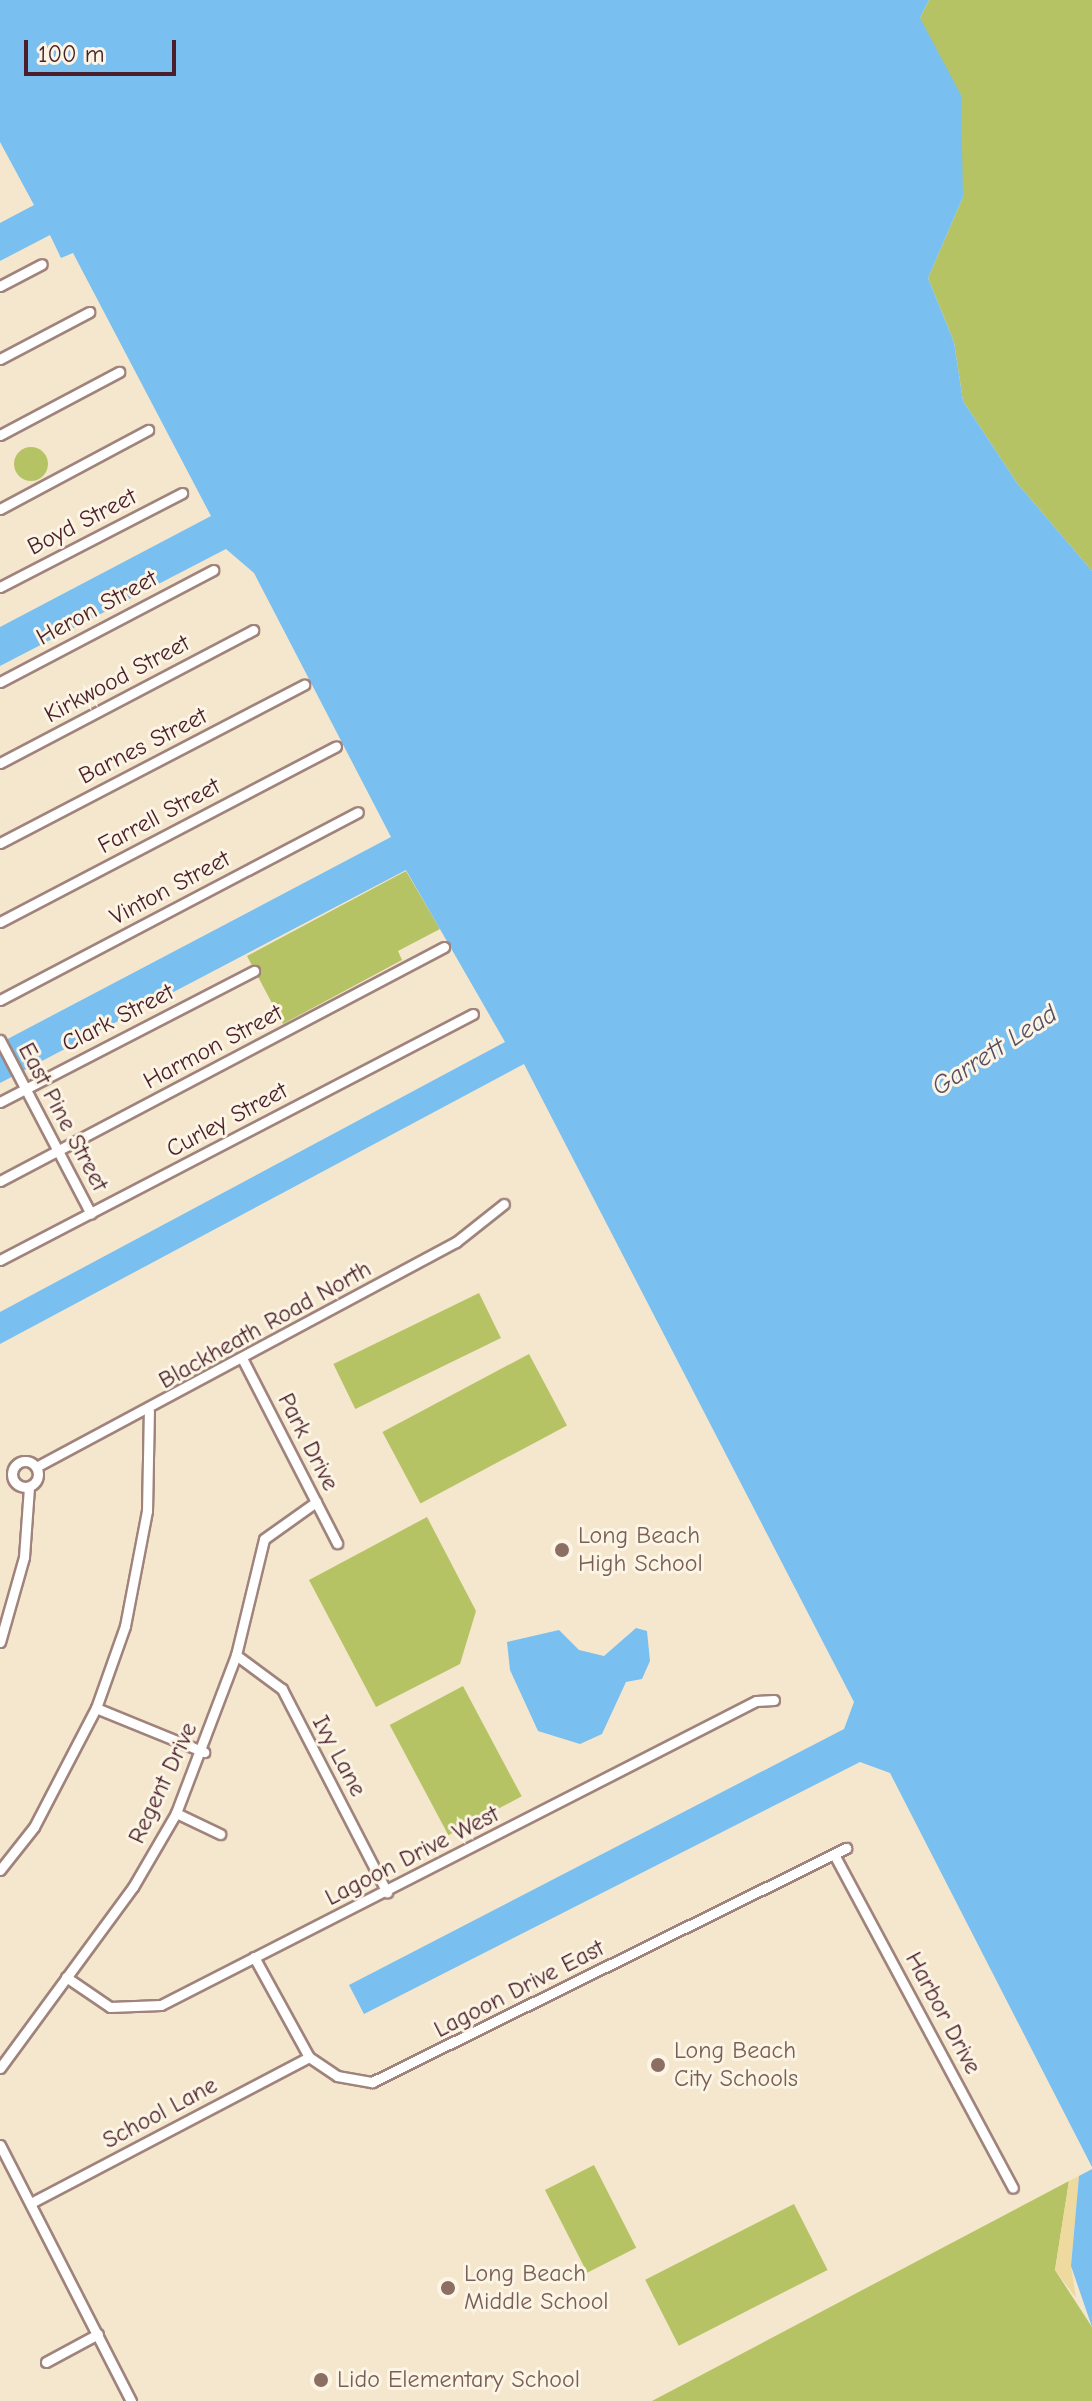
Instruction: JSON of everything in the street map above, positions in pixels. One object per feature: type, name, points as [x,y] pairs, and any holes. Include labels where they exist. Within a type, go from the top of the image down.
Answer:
[{"type":"street","points":[[0,286],[42,264]]},
{"type":"street","points":[[0,359],[89,312]]},
{"type":"street","points":[[0,435],[119,372]]},
{"type":"street","points":[[0,509],[148,430]]},
{"type":"street","name":"Boyd Street","points":[[0,587],[182,493]]},
{"type":"street","name":"Heron Street","points":[[0,682],[213,570]]},
{"type":"street","name":"Kirkwood Street","points":[[0,763],[253,630]]},
{"type":"street","name":"Barnes Street","points":[[0,843],[304,685]]},
{"type":"street","name":"Farrell Street","points":[[0,922],[336,746]]},
{"type":"street","name":"Vinton Street","points":[[0,1000],[358,812]]},
{"type":"street","name":"Harmon Street","points":[[0,1181],[444,947]]},
{"type":"street","name":"Clark Street","points":[[0,1102],[23,1084],[254,971]]},
{"type":"street","name":"Curley Street","points":[[0,1260],[473,1014]]},
{"type":"street","name":"East Pine Street","points":[[0,1040],[91,1214]]},
{"type":"street","name":"Blackheath Road North","points":[[12,1471],[21,1461],[36,1467],[243,1360],[456,1242],[504,1204]]},
{"type":"street","name":"Park Drive","points":[[243,1360],[337,1543]]},
{"type":"street","points":[[0,1870],[34,1827],[96,1708],[139,1561],[149,1411]]},
{"type":"street","points":[[0,1642],[24,1557],[29,1487],[36,1467]]},
{"type":"street","points":[[0,1473],[12,1471],[14,1483],[29,1487]]},
{"type":"street","name":"Regent Drive","points":[[0,2068],[4,2051],[66,1977],[133,1887],[176,1813],[204,1752],[236,1655],[264,1539],[316,1502]]},
{"type":"street","name":"Ivy Lane","points":[[236,1655],[282,1689],[387,1892]]},
{"type":"street","name":"Lagoon Drive West","points":[[66,1977],[110,2007],[137,2012],[387,1892],[756,1701],[774,1700]]},
{"type":"street","points":[[96,1708],[204,1752]]},
{"type":"street","points":[[176,1813],[220,1834]]},
{"type":"street","name":"Lagoon Drive East","points":[[309,2057],[346,2079],[384,2079],[825,1855],[836,1858],[846,1848]]},
{"type":"street","name":"Harbor Drive","points":[[836,1858],[1013,2188]]},
{"type":"street","points":[[254,1957],[309,2057]]},
{"type":"street","name":"School Lane","points":[[31,2203],[309,2057]]},
{"type":"street","points":[[0,2145],[131,2401]]},
{"type":"street","points":[[46,2362],[98,2334]]},
{"type":"green space","points":[[929,0],[1092,0],[1092,571],[1017,483],[963,401],[954,342],[928,278],[963,197],[920,18]]},
{"type":"green space","points":[[31,447],[43,452],[48,464],[43,476],[31,481],[19,476],[14,464],[19,452]]},
{"type":"green space","points":[[406,871],[440,929],[398,951],[402,960],[283,1024],[247,956]]},
{"type":"green space","points":[[479,1293],[501,1338],[355,1409],[333,1364]]},
{"type":"green space","points":[[529,1354],[567,1426],[420,1503],[382,1432]]},
{"type":"green space","points":[[427,1517],[476,1611],[460,1664],[376,1707],[309,1580]]},
{"type":"green space","points":[[463,1686],[522,1796],[448,1835],[390,1725]]},
{"type":"green space","points":[[594,2165],[636,2248],[587,2273],[545,2190]]},
{"type":"green space","points":[[1069,2181],[1055,2270],[1092,2327],[1092,2401],[652,2401]]},
{"type":"green space","points":[[794,2204],[828,2270],[679,2346],[645,2280]]},
{"type":"sand","points":[[1079,2176],[1071,2266],[1076,2298],[1055,2270],[1069,2181]]},
{"type":"water","name":"Garrett Lead","points":[[0,0],[929,0],[920,18],[961,95],[963,197],[928,278],[954,342],[963,401],[1017,483],[1092,571],[1092,2167],[890,1773],[860,1762],[364,2014],[349,1985],[844,1729],[854,1702],[524,1064],[0,1344],[0,1312],[505,1042],[406,870],[0,1083],[0,1043],[391,837],[254,573],[226,549],[0,666],[0,627],[211,516],[73,253],[61,258],[50,235],[0,261],[0,223],[34,205],[0,142]]},
{"type":"water","points":[[636,1628],[647,1631],[650,1661],[642,1679],[626,1682],[602,1734],[580,1744],[538,1731],[510,1670],[507,1642],[559,1630],[579,1650],[604,1656]]},
{"type":"water","points":[[1092,2169],[1092,2327],[1071,2266],[1079,2176]]},
{"type":"place","name":"Long Beach High School","points":[[562,1550]]},
{"type":"place","name":"Long Beach City Schools","points":[[658,2065]]},
{"type":"place","name":"Long Beach Middle School","points":[[448,2288]]},
{"type":"place","name":"Lido Elementary School","points":[[321,2380]]}]
